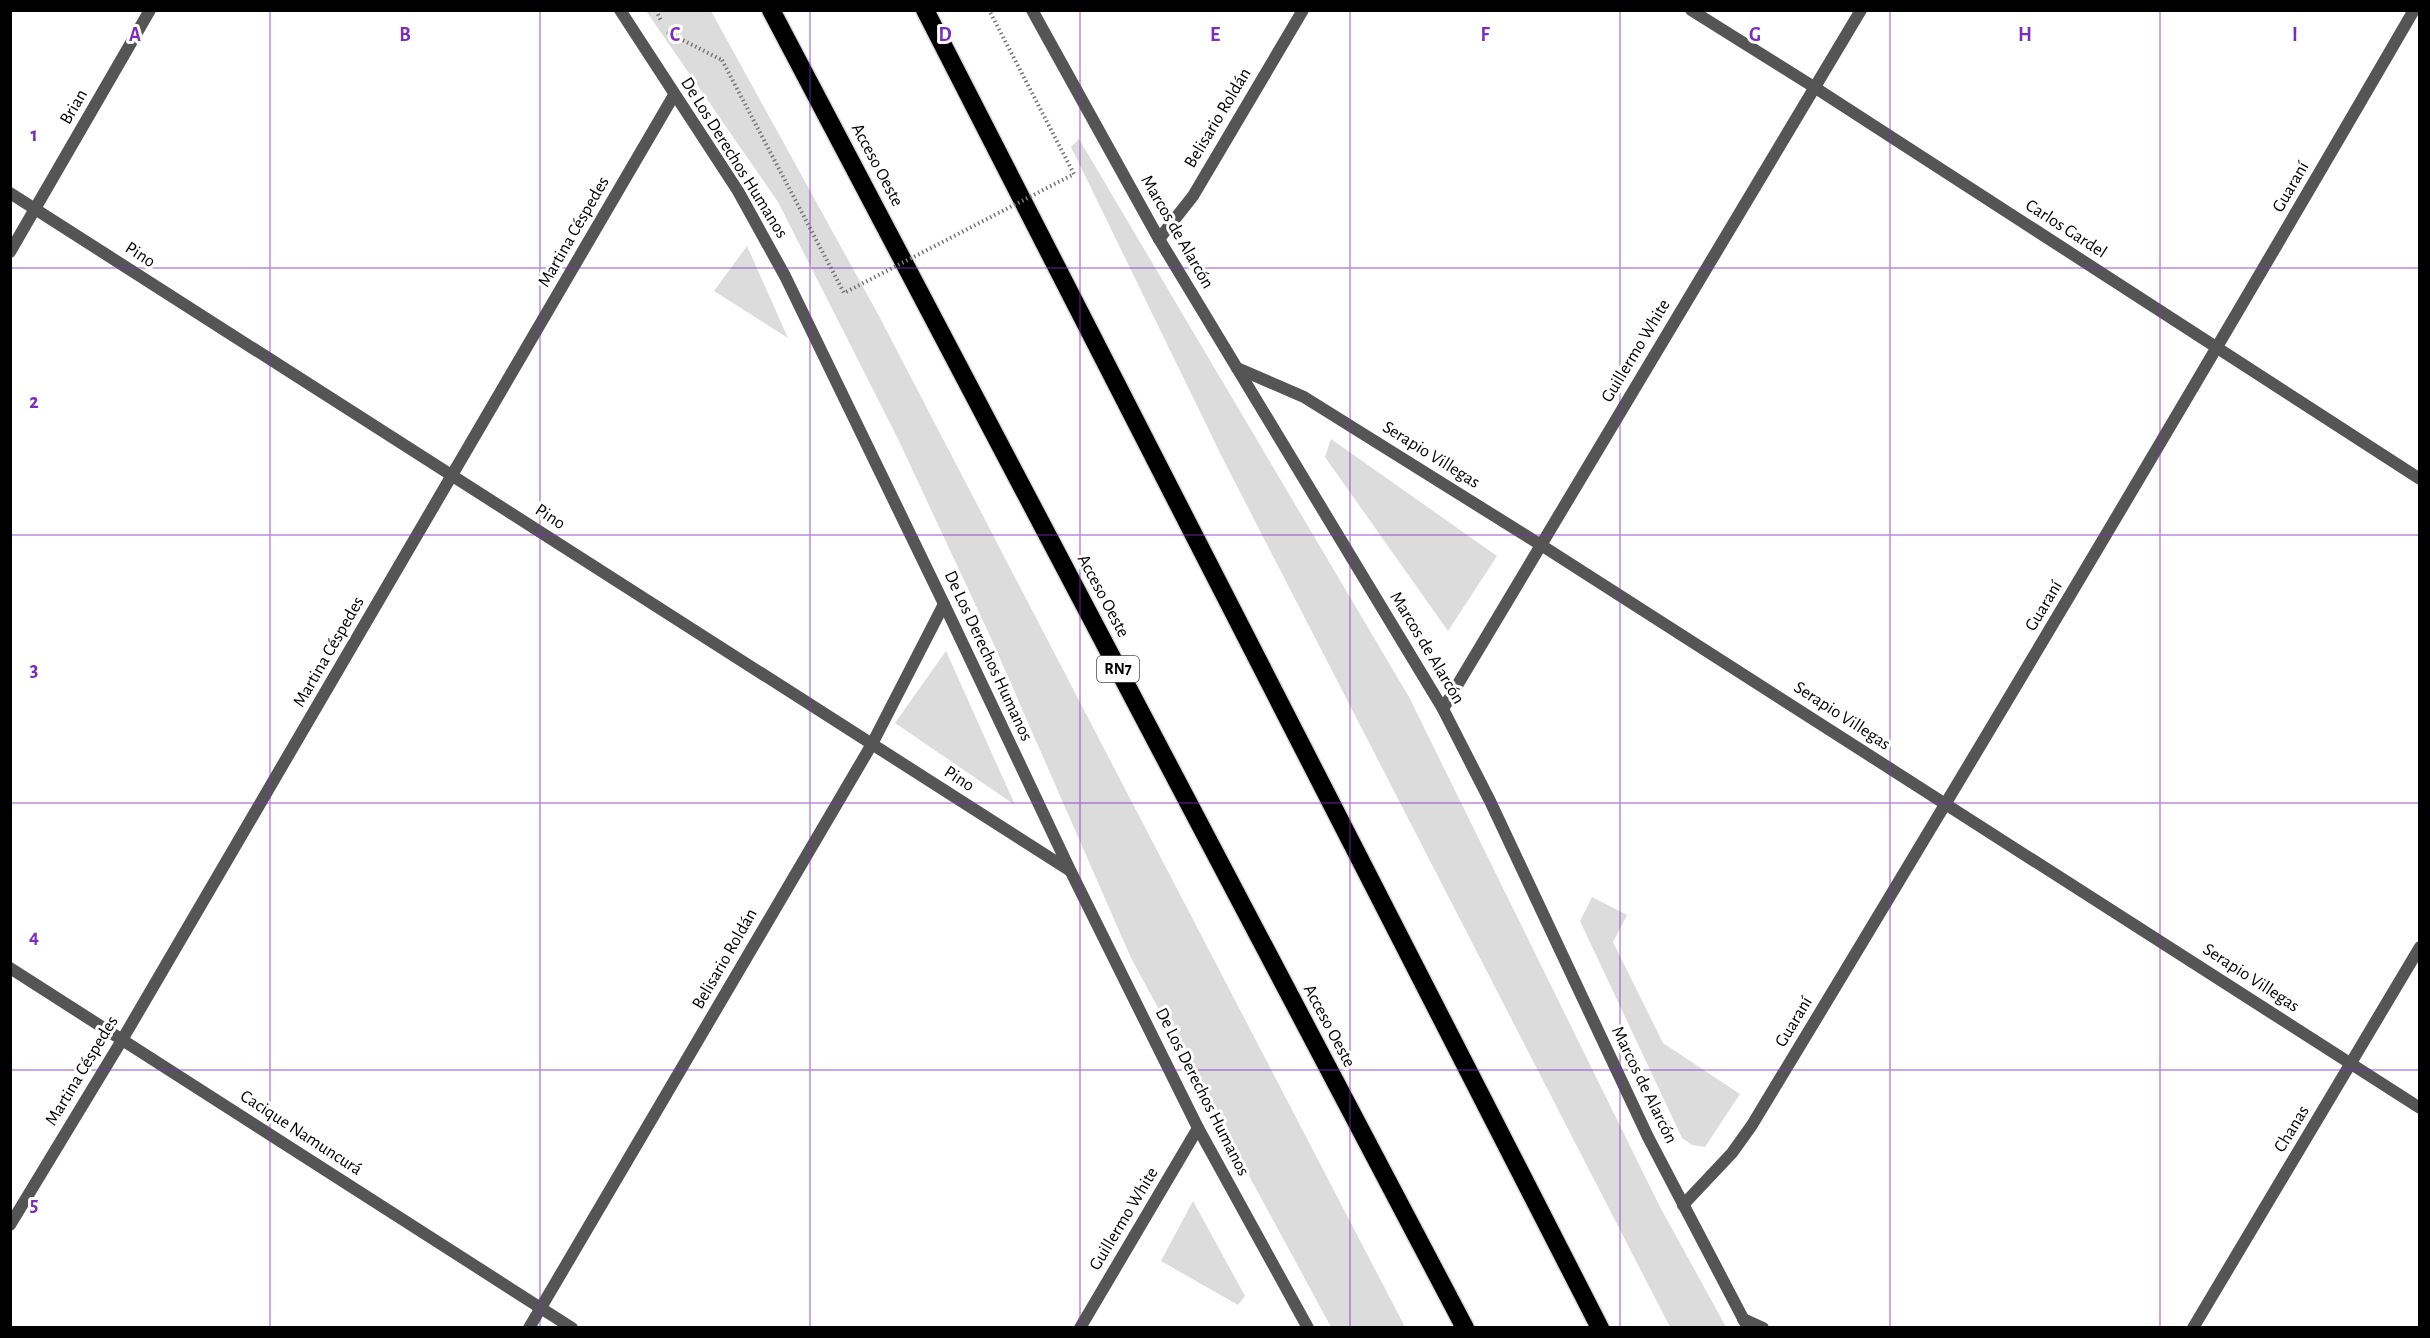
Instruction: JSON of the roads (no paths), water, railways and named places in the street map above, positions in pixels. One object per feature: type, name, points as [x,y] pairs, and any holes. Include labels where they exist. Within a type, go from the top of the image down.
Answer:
[{"type":"highway","name":"Acceso Oeste","points":[[771,10],[1465,1328]]},
{"type":"highway","points":[[925,10],[1600,1328]]},
{"type":"street","name":"Brian","points":[[10,252],[150,10]]},
{"type":"street","name":"De Los Derechos Humanos","points":[[620,10],[738,191],[785,276],[1070,870],[1198,1128],[1308,1328]]},
{"type":"street","name":"Marcos de Alarcón","points":[[1032,10],[1158,239],[1443,709],[1490,801],[1648,1137],[1746,1323]]},
{"type":"street","name":"Belisario Roldán","points":[[1158,239],[1193,196],[1303,10]]},
{"type":"street","name":"Carlos Gardel","points":[[1691,10],[2420,479]]},
{"type":"street","name":"Guillermo White","points":[[1443,709],[1861,10]]},
{"type":"street","name":"Guaraní","points":[[1683,1205],[1732,1153],[1752,1125],[1947,804],[2218,349],[2414,10]]},
{"type":"street","name":"Martina Céspedes","points":[[10,1225],[122,1040],[674,95]]},
{"type":"street","name":"Pino","points":[[10,193],[1070,870]]},
{"type":"street","name":"Serapio Villegas","points":[[1237,368],[1304,397],[1541,545],[2420,1108]]},
{"type":"street","name":"Belisario Roldán","points":[[529,1328],[872,744],[944,604]]},
{"type":"street","name":"Chanas","points":[[2193,1328],[2420,947]]},
{"type":"street","name":"Cacique Namuncurá","points":[[10,968],[572,1328]]},
{"type":"street","name":"Guillermo White","points":[[1080,1328],[1198,1128]]},
{"type":"street","points":[[1746,1323],[1763,1328]]}]
